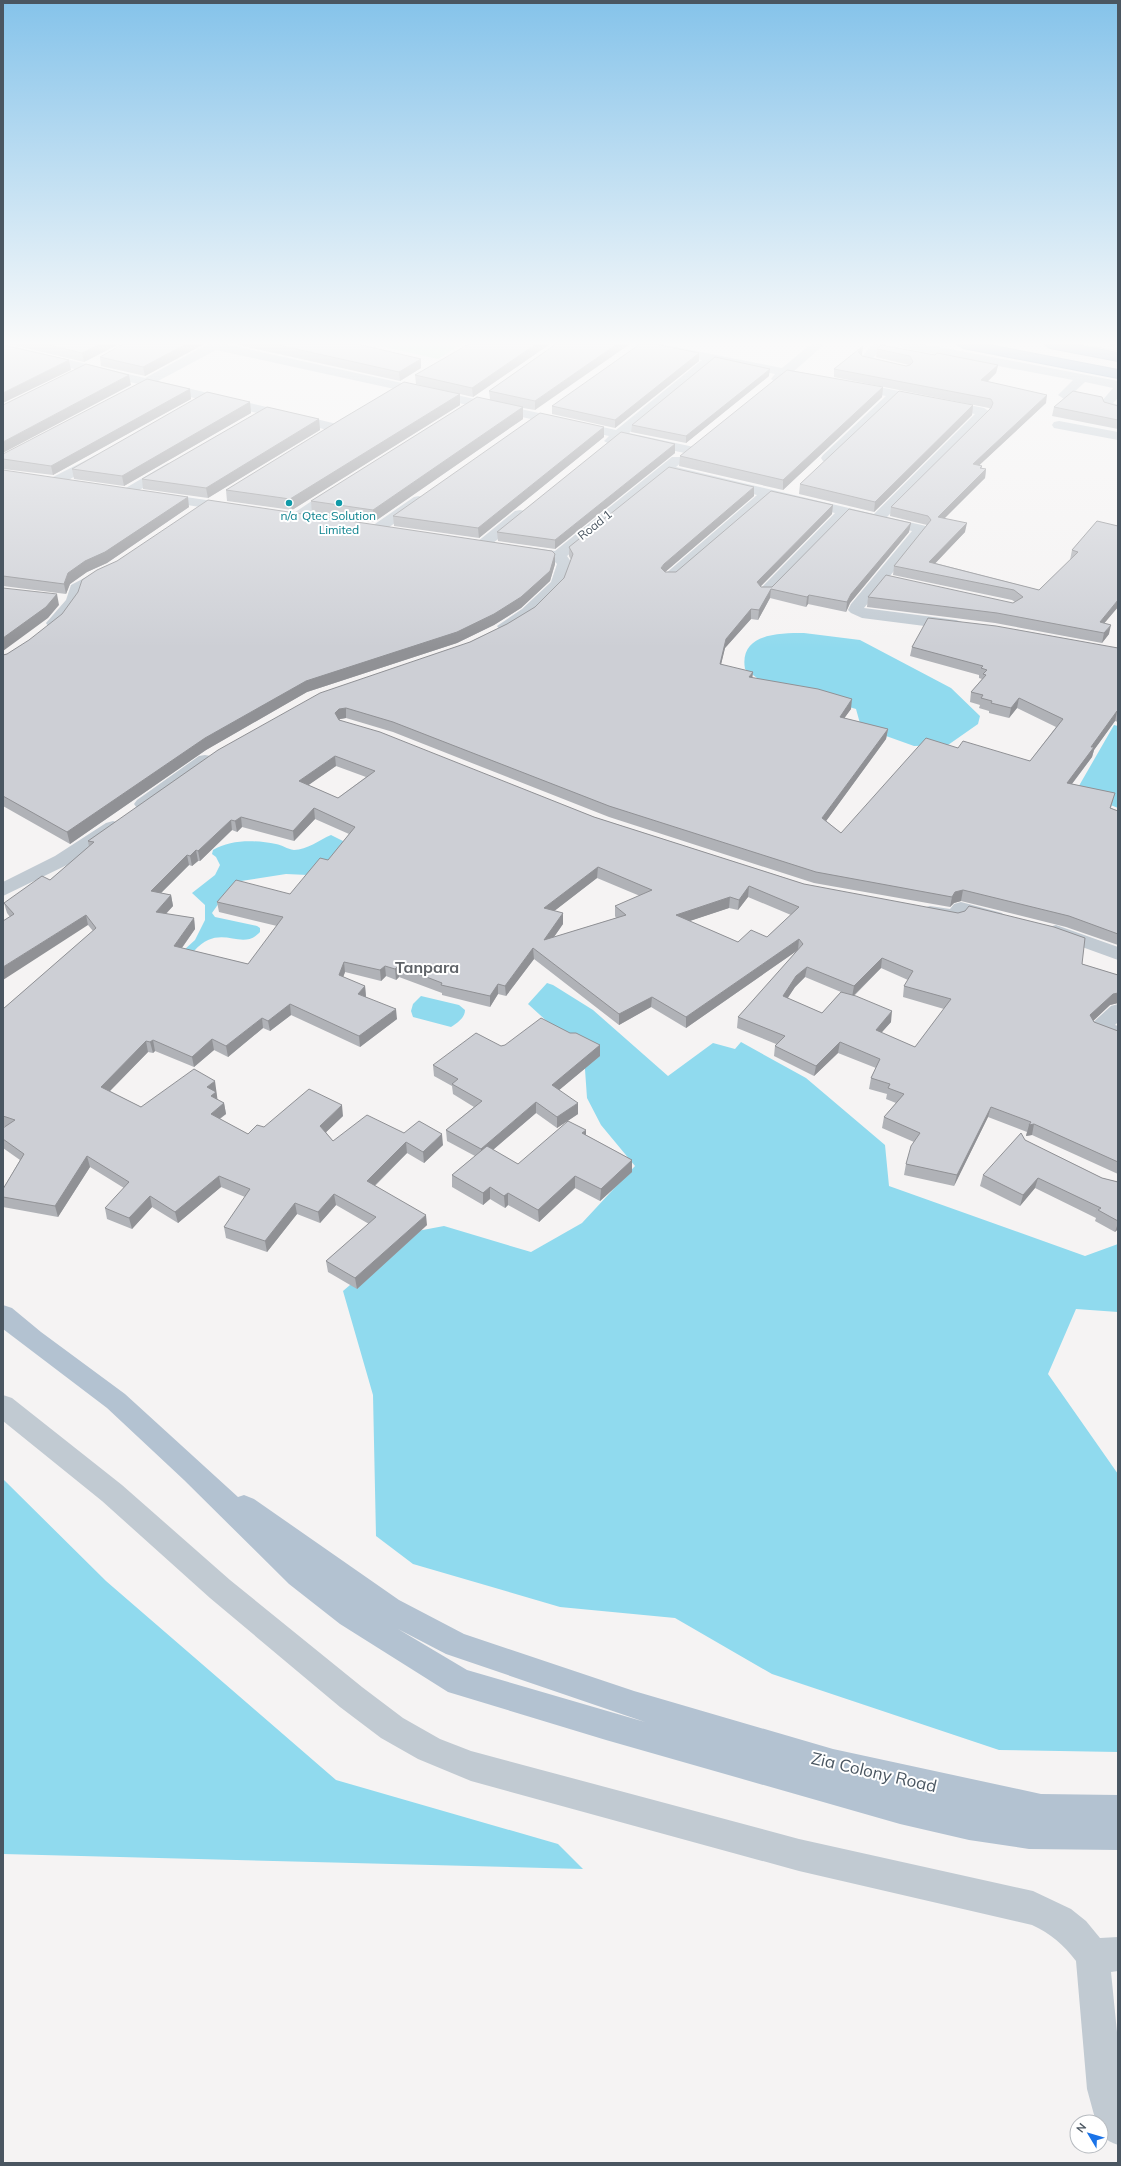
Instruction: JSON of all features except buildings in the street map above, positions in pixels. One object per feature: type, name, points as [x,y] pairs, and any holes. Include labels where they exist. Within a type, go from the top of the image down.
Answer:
[{"type":"main road","points":[[3,1315],[32,1339],[116,1401],[194,1472],[299,1575],[344,1611],[393,1643],[460,1682],[606,1726],[900,1809],[969,1824],[1029,1833],[1118,1834]]},
{"type":"main road","name":"Zia Colony Road","points":[[194,1472],[326,1563],[389,1609],[456,1645],[634,1706],[833,1764],[1041,1810],[1118,1810]]},
{"type":"street","points":[[601,449],[606,445]]},
{"type":"street","points":[[667,445],[689,450]]},
{"type":"street","name":"Road 1","points":[[558,556],[695,445]]},
{"type":"street","points":[[821,465],[842,445]]},
{"type":"street","points":[[877,519],[951,445]]},
{"type":"street","points":[[56,481],[111,450]]},
{"type":"street","points":[[126,492],[179,461]]},
{"type":"street","points":[[666,469],[921,529],[856,607],[856,610],[862,614],[973,626]]},
{"type":"street","points":[[41,479],[79,485]]},
{"type":"street","points":[[295,517],[348,483]]},
{"type":"street","points":[[786,497],[798,486]]},
{"type":"street","points":[[110,490],[249,510]]},
{"type":"street","points":[[187,516],[231,492]]},
{"type":"street","points":[[377,529],[429,493]]},
{"type":"street","points":[[670,577],[767,493]]},
{"type":"street","points":[[482,544],[532,504]]},
{"type":"street","points":[[765,592],[845,511]]},
{"type":"street","points":[[279,514],[317,520]]},
{"type":"street","points":[[362,527],[400,532]]},
{"type":"street","points":[[467,542],[497,547]]},
{"type":"street","points":[[489,635],[528,612],[558,584],[565,563],[558,556],[513,549]]},
{"type":"street","points":[[42,631],[55,622],[73,601],[76,588],[119,563]]},
{"type":"street","points":[[880,578],[896,581]]},
{"type":"street","points":[[53,599],[73,601]]},
{"type":"street","points":[[3,890],[62,860],[110,828],[172,782],[221,751]]},
{"type":"street","points":[[909,908],[956,916],[961,908],[1013,921]]},
{"type":"street","points":[[1036,926],[1059,932],[1118,954]]},
{"type":"street","points":[[1118,1011],[1100,1026],[1118,1035]]},
{"type":"street","points":[[3,1406],[112,1493],[220,1589],[350,1697],[392,1728],[429,1749],[471,1766],[799,1855],[1033,1908],[1063,1922],[1082,1940],[1105,1955],[1106,2089],[1110,2113],[1118,2127]]},
{"type":"water","points":[[804,633],[860,640],[951,688],[980,716],[978,724],[948,745],[914,746],[861,727],[856,709],[761,681],[745,669],[745,657],[748,649],[754,642],[772,635]]},
{"type":"water","points":[[1114,725],[1118,726],[1118,808],[1076,791]]},
{"type":"water","points":[[331,835],[343,841],[345,846],[341,851],[308,875],[286,874],[241,881],[219,903],[212,913],[215,917],[257,926],[260,928],[260,932],[253,938],[245,940],[222,937],[213,938],[204,942],[194,951],[184,950],[195,940],[205,920],[205,905],[192,893],[215,875],[220,865],[216,857],[212,854],[213,850],[220,846],[236,842],[252,841],[276,844],[294,850],[299,850]]},
{"type":"water","points":[[547,983],[553,985],[593,1010],[668,1076],[713,1043],[735,1049],[741,1042],[806,1078],[885,1145],[889,1186],[1085,1256],[1118,1244],[1118,1312],[1076,1309],[1048,1374],[1118,1474],[1118,1752],[999,1750],[772,1674],[675,1618],[560,1607],[413,1564],[376,1536],[373,1395],[343,1291],[412,1232],[444,1226],[531,1252],[582,1223],[635,1166],[601,1125],[587,1098],[584,1055],[528,1004]]},
{"type":"water","points":[[421,996],[459,1005],[465,1010],[465,1013],[460,1020],[451,1027],[413,1017],[411,1011],[413,1004]]},
{"type":"water","points":[[3,1479],[106,1581],[336,1780],[558,1844],[583,1869],[3,1854]]},
{"type":"place","name":"n/a","points":[[289,503]]},
{"type":"place","name":"Qtec Solution Limited","points":[[339,503]]},
{"type":"district","name":"Tanpara","points":[[427,967]]}]
